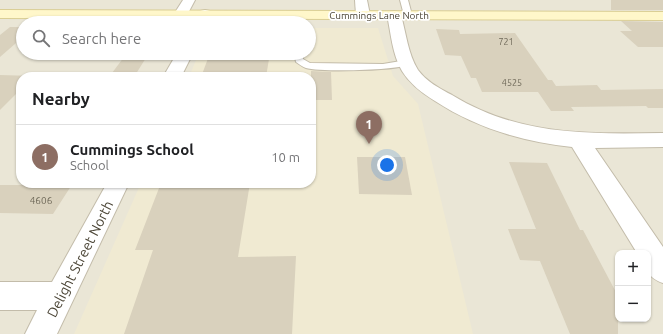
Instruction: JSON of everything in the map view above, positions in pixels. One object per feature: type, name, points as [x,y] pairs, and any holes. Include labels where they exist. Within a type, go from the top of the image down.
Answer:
[{"type":"street","points":[[181,14],[189,0]]},
{"type":"street","points":[[361,0],[363,15]]},
{"type":"street","name":"Cummings Lane North","points":[[0,14],[181,14],[189,16]]},
{"type":"street","name":"Cummings Lane North","points":[[316,18],[363,15],[663,16]]},
{"type":"street","points":[[401,15],[407,63],[411,72],[432,91],[469,113],[494,123],[550,138],[578,140],[663,140]]},
{"type":"street","points":[[175,72],[181,60]]},
{"type":"street","points":[[578,140],[663,270]]},
{"type":"street","name":"Delight Street North","points":[[41,334],[115,188]]},
{"type":"street","points":[[0,296],[60,296]]},
{"type":"lane","points":[[401,15],[404,0]]},
{"type":"lane","points":[[299,60],[308,66],[383,67],[407,63]]},
{"type":"shaded area","points":[[0,0],[663,0],[663,334],[0,334]]},
{"type":"shaded area","points":[[316,28],[378,28],[393,76],[418,104],[473,334],[74,334],[139,188],[316,188],[316,72],[191,72],[196,60],[316,60]]},
{"type":"building","points":[[611,0],[663,0],[663,10],[611,10]]},
{"type":"building","points":[[621,21],[663,22],[663,47],[638,47],[620,31],[632,31]]},
{"type":"building","points":[[10,27],[16,27],[16,43],[0,57],[0,35]]},
{"type":"building","points":[[436,29],[459,30],[460,34],[515,33],[548,80],[552,80],[556,86],[597,85],[601,90],[663,89],[663,108],[648,108],[646,106],[571,107],[574,111],[551,111],[538,92],[482,92],[476,78],[471,78],[461,56],[445,55]]},
{"type":"building","points":[[122,60],[145,60],[137,72],[113,72]]},
{"type":"building","points":[[207,60],[269,60],[267,72],[203,72]]},
{"type":"building","points":[[311,71],[331,72],[332,100],[316,100],[316,72]]},
{"type":"building","points":[[0,75],[16,75],[16,94],[0,110]]},
{"type":"building","points":[[357,157],[405,157],[412,195],[359,194]]},
{"type":"building","points":[[509,162],[547,163],[580,230],[583,230],[615,290],[615,322],[618,322],[618,334],[570,334],[540,261],[520,260],[508,229],[536,229]]},
{"type":"building","points":[[0,185],[16,185],[16,188],[70,188],[53,214],[0,213]]},
{"type":"building","points":[[159,188],[249,188],[238,257],[296,256],[292,334],[124,334],[153,250],[135,250]]},
{"type":"place","name":"Cummings School","points":[[369,144]]}]
